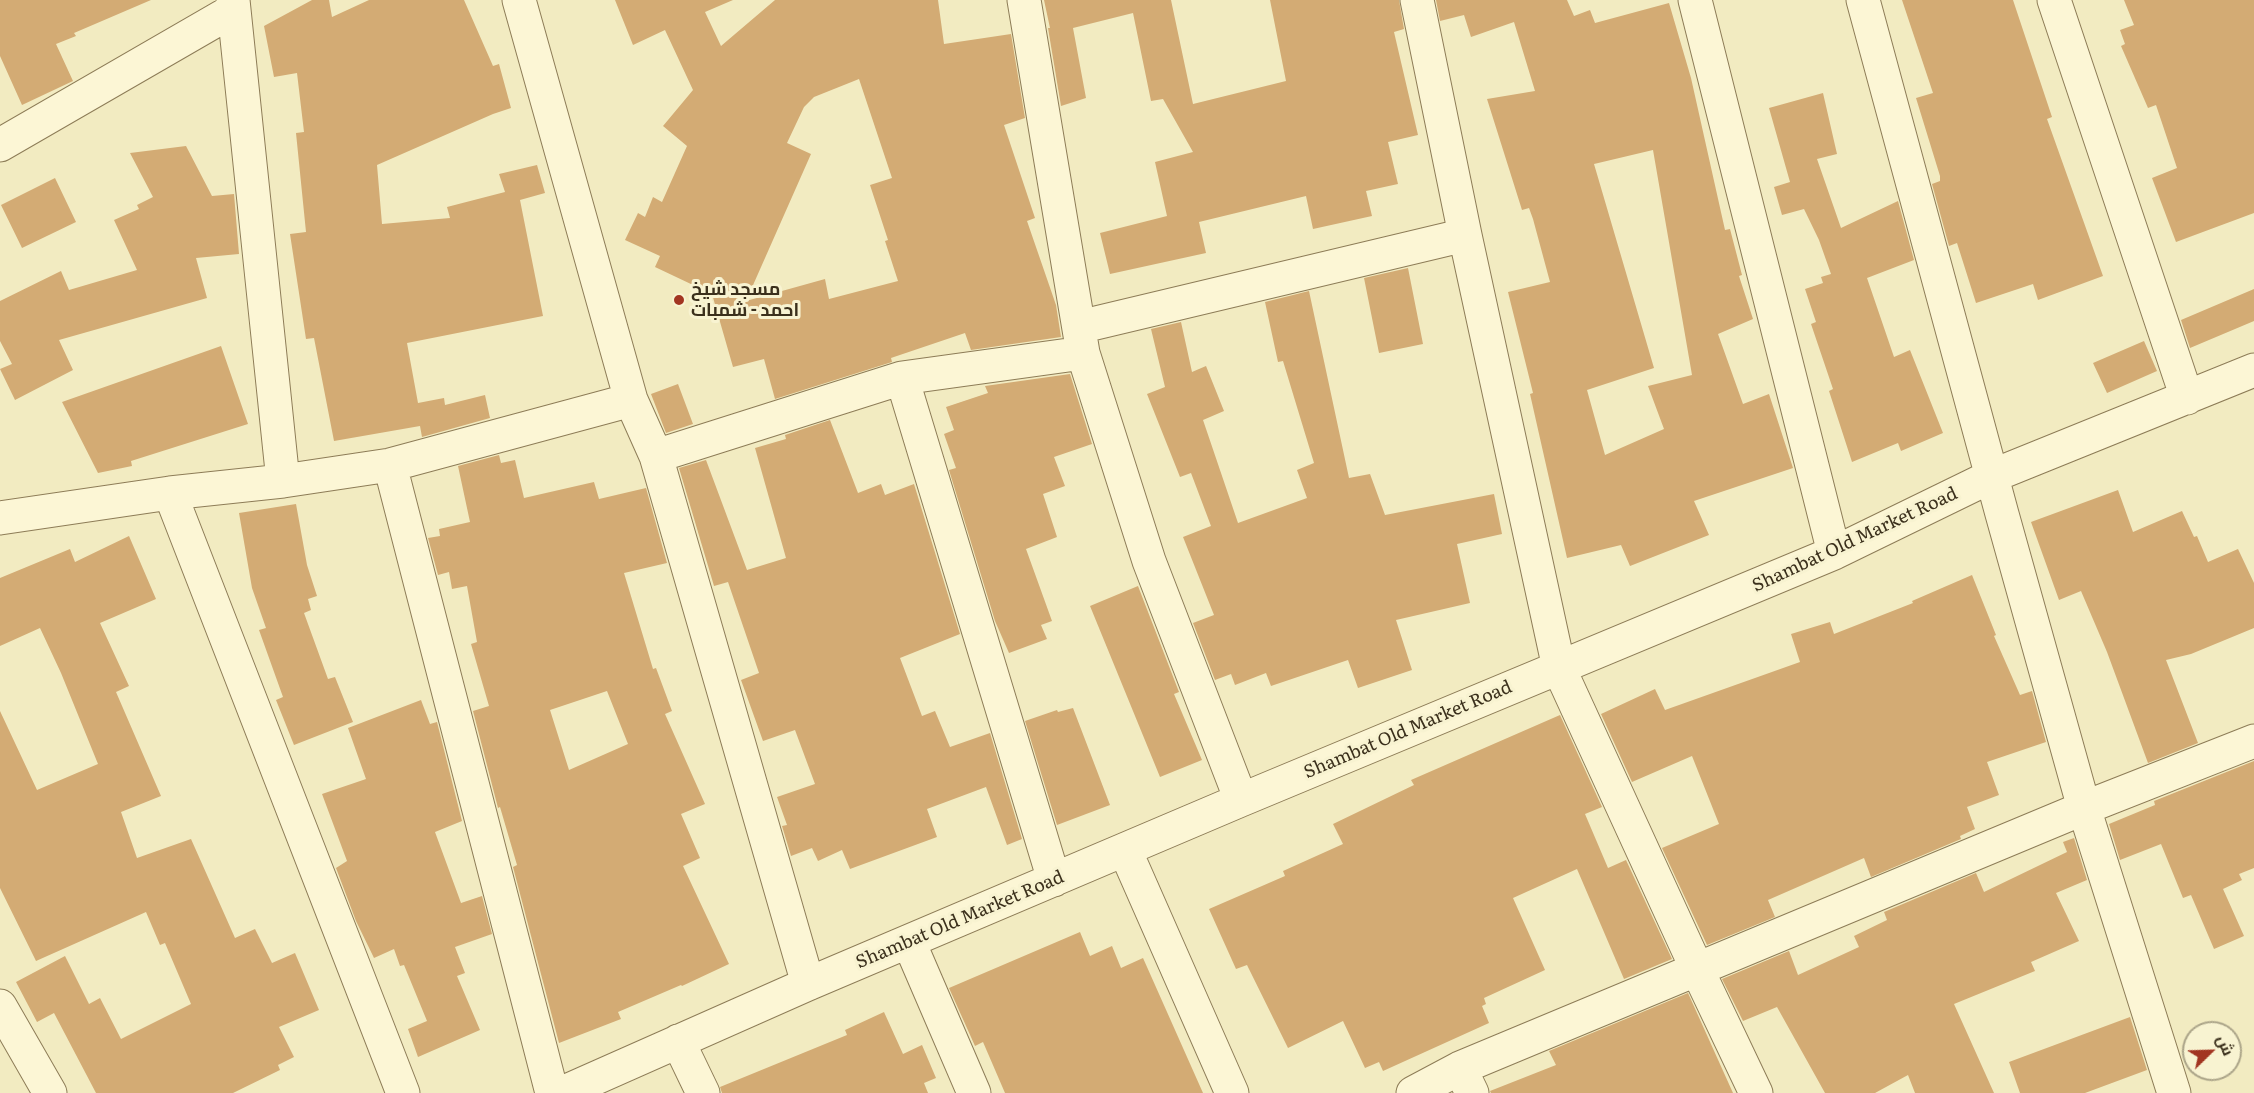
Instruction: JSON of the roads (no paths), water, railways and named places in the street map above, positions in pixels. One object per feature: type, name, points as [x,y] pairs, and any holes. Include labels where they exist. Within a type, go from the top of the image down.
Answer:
[{"type":"street","points":[[519,0],[631,400],[656,456],[808,984]]},
{"type":"street","points":[[1024,0],[1081,340],[1149,561],[1241,800]]},
{"type":"street","points":[[1417,0],[1559,668],[1696,969],[1756,1093]]},
{"type":"street","points":[[1695,0],[1834,553]]},
{"type":"street","points":[[1863,0],[2084,808],[2174,1093]]},
{"type":"street","points":[[2054,0],[2187,398]]},
{"type":"street","points":[[0,145],[233,6],[283,481]]},
{"type":"street","points":[[656,456],[902,378],[1081,340],[1466,235]]},
{"type":"street","name":"Shambat Old Market Road","points":[[562,1093],[808,984],[1241,800],[1834,553],[1992,476],[2254,370]]},
{"type":"street","points":[[902,378],[1054,880]]},
{"type":"street","points":[[0,518],[170,493],[283,481],[390,465],[631,400]]},
{"type":"street","points":[[390,465],[552,1093]]},
{"type":"street","points":[[170,493],[403,1093]]},
{"type":"street","points":[[1413,1093],[1466,1081],[1696,969],[2084,808],[2254,741]]},
{"type":"street","points":[[1125,850],[1232,1093]]},
{"type":"street","points":[[909,942],[974,1093]]},
{"type":"street","points":[[0,1006],[50,1093]]},
{"type":"street","points":[[678,1041],[703,1093]]},
{"type":"place","name":"مسجد شيخ احمد - شمبات","points":[[679,300]]}]
